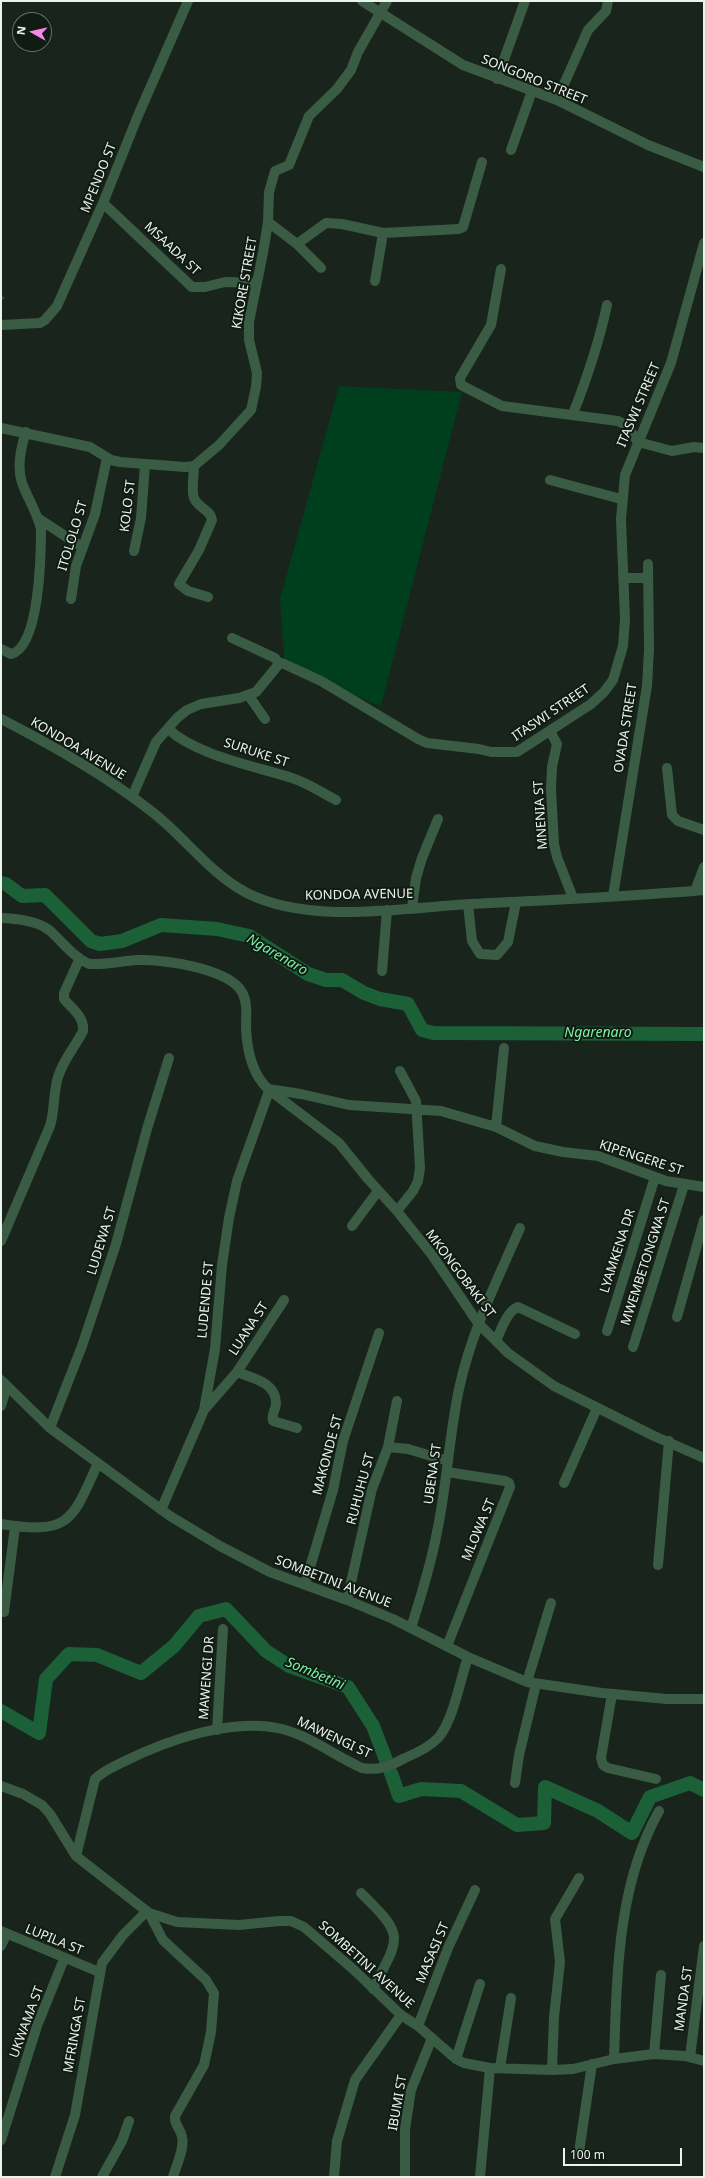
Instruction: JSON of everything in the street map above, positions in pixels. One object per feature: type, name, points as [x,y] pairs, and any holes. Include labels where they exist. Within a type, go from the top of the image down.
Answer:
[{"type":"street","name":"MPENDO ST","points":[[1,325],[40,323],[45,320],[57,306],[103,203],[137,118],[188,1]]},
{"type":"street","name":"SONGORO STREET","points":[[362,1],[463,65],[497,79],[557,100],[648,145],[704,167]]},
{"type":"street","points":[[381,14],[387,1]]},
{"type":"street","points":[[497,79],[525,1]]},
{"type":"street","points":[[557,100],[588,30],[606,11],[608,1]]},
{"type":"street","name":"KIKORE STREET","points":[[194,466],[218,445],[251,410],[256,387],[257,373],[249,340],[248,328],[268,222],[269,192],[275,171],[289,165],[309,116],[343,81],[381,14]]},
{"type":"street","points":[[511,150],[532,91]]},
{"type":"street","points":[[297,244],[326,223],[342,224],[383,233],[452,231],[463,227],[482,162]]},
{"type":"street","name":"MSAADA ST","points":[[103,203],[192,287],[205,287],[225,282],[257,283]]},
{"type":"street","points":[[268,222],[297,244],[321,268]]},
{"type":"street","points":[[375,280],[383,233]]},
{"type":"street","name":"ITASWI STREET","points":[[232,638],[275,658],[279,664],[282,663],[321,681],[404,732],[427,743],[503,754],[517,752],[591,704],[604,692],[613,680],[623,646],[624,578],[621,499],[625,475],[671,363],[704,244]]},
{"type":"street","points":[[502,269],[491,325],[459,382],[461,385],[502,406],[618,421],[626,425],[638,442],[672,451],[694,447],[704,448]]},
{"type":"street","points":[[573,414],[590,370],[602,330],[607,305]]},
{"type":"street","points":[[1,428],[26,432],[59,442],[90,447],[107,458],[120,462],[190,468],[194,466],[194,498],[200,506],[210,514],[212,520],[199,550],[179,584],[188,590],[208,597]]},
{"type":"street","points":[[1,649],[11,654],[20,647],[33,618],[39,573],[41,536],[39,519],[21,478],[22,450],[26,432]]},
{"type":"street","name":"ITOLOLO ST","points":[[71,599],[82,547],[95,514],[107,458]]},
{"type":"street","name":"KOLO ST","points":[[134,551],[141,518],[145,465]]},
{"type":"street","points":[[550,480],[621,499]]},
{"type":"street","points":[[39,519],[82,547]]},
{"type":"street","name":"OVADA STREET","points":[[613,896],[647,686],[649,650],[648,564]]},
{"type":"street","points":[[624,578],[648,578]]},
{"type":"street","points":[[132,797],[152,751],[168,729],[187,710],[201,704],[249,696],[256,692],[279,664]]},
{"type":"street","points":[[249,696],[265,719]]},
{"type":"street","name":"KONDOA AVENUE","points":[[1,719],[43,740],[132,797],[157,816],[232,884],[264,901],[280,906],[321,911],[387,910],[699,890]]},
{"type":"street","name":"SURUKE ST","points":[[168,729],[186,742],[252,767],[302,782],[336,800]]},
{"type":"street","name":"MNENIA ST","points":[[550,731],[557,744],[552,767],[551,789],[554,844],[557,857],[573,898]]},
{"type":"street","points":[[667,768],[672,815],[678,821],[704,830]]},
{"type":"street","points":[[412,908],[420,864],[438,819]]},
{"type":"street","points":[[699,890],[704,867]]},
{"type":"street","points":[[468,904],[474,947],[480,954],[498,955],[508,942],[516,902]]},
{"type":"street","points":[[382,971],[387,910]]},
{"type":"street","points":[[1,918],[22,920],[40,924],[79,960],[64,993],[64,998],[81,1019],[84,1026],[83,1031],[62,1067],[56,1085],[54,1113],[50,1126],[1,1241]]},
{"type":"street","name":"MKONGOBAKI ST","points":[[79,960],[97,965],[136,960],[154,960],[208,971],[232,982],[242,992],[246,1003],[247,1038],[250,1057],[256,1072],[269,1090],[339,1143],[378,1191],[397,1211],[442,1269],[478,1323],[508,1353],[554,1386],[654,1436],[669,1441],[704,1458]]},
{"type":"street","points":[[496,1127],[504,1048]]},
{"type":"street","name":"LUDEWA ST","points":[[50,1428],[82,1346],[116,1244],[147,1129],[169,1058]]},
{"type":"street","points":[[397,1211],[406,1202],[418,1181],[420,1168],[415,1096],[400,1071]]},
{"type":"street","name":"KIPENGERE ST","points":[[269,1090],[301,1094],[348,1105],[416,1108],[441,1111],[496,1127],[520,1140],[547,1150],[598,1156],[655,1177],[684,1185],[704,1187]]},
{"type":"street","name":"LUDENDE ST","points":[[162,1510],[204,1410],[215,1349],[222,1265],[229,1218],[237,1181],[269,1090]]},
{"type":"street","name":"LYAMKENA DR","points":[[607,1332],[655,1177]]},
{"type":"street","name":"MWEMBETONGWA ST","points":[[632,1347],[684,1185]]},
{"type":"street","points":[[352,1226],[378,1191]]},
{"type":"street","points":[[676,1317],[704,1220]]},
{"type":"street","name":"UBENA ST","points":[[411,1628],[427,1576],[437,1532],[459,1388],[478,1323],[520,1228]]},
{"type":"street","name":"LUANA ST","points":[[204,1410],[237,1372],[284,1300]]},
{"type":"street","points":[[496,1341],[510,1314],[514,1309],[518,1308],[575,1334]]},
{"type":"street","name":"MAKONDE ST","points":[[305,1584],[333,1490],[343,1441],[379,1333]]},
{"type":"street","name":"LUANA ST","points":[[237,1372],[264,1382],[273,1391],[276,1402],[272,1415],[273,1421],[297,1428]]},
{"type":"street","points":[[1,1406],[4,1383]]},
{"type":"street","name":"SOMBETINI AVENUE","points":[[4,1383],[50,1428],[162,1510],[220,1546],[270,1572],[347,1600],[411,1628],[468,1657],[531,1683],[612,1694],[667,1699],[704,1699]]},
{"type":"street","points":[[388,1447],[397,1401]]},
{"type":"street","points":[[564,1483],[597,1408]]},
{"type":"street","points":[[658,1565],[669,1441]]},
{"type":"street","name":"RUHUHU ST","points":[[347,1600],[372,1489],[388,1447],[408,1449],[448,1461]]},
{"type":"street","points":[[1,1524],[38,1528],[48,1527],[64,1521],[76,1509],[98,1463]]},
{"type":"street","name":"MLOWA ST","points":[[447,1472],[505,1481],[509,1483],[510,1487],[447,1646]]},
{"type":"street","points":[[4,1612],[15,1526]]},
{"type":"street","points":[[515,1783],[531,1683],[551,1603]]},
{"type":"street","name":"MAWENGI DR","points":[[216,1730],[224,1629]]},
{"type":"street","name":"MAWENGI ST","points":[[76,1856],[92,1785],[99,1774],[158,1746],[216,1730],[248,1726],[281,1729],[299,1735],[362,1768],[372,1770],[382,1769],[429,1746],[438,1737],[448,1718],[468,1657]]},
{"type":"street","points":[[612,1694],[601,1758],[603,1765],[608,1768],[656,1779]]},
{"type":"street","name":"SOMBETINI AVENUE","points":[[1,1786],[31,1797],[42,1805],[50,1814],[76,1856],[148,1912],[177,1922],[210,1925],[239,1925],[291,1921],[316,1936],[401,2015],[418,2026],[456,2059],[472,2065],[495,2068],[552,2070],[573,2069],[614,2059],[654,2054],[690,2056],[704,2062]]},
{"type":"street","points":[[614,2059],[616,1997],[624,1915],[630,1887],[646,1836],[659,1811]]},
{"type":"street","points":[[552,2070],[554,2017],[560,1962],[555,1919],[579,1878]]},
{"type":"street","name":"MASASI ST","points":[[418,2026],[445,1955],[476,1890]]},
{"type":"street","points":[[360,1893],[384,1918],[394,1931],[395,1936],[394,1948],[373,1989]]},
{"type":"street","points":[[148,1912],[164,1940],[206,1980],[212,1988],[215,1999],[211,2032],[204,2065],[175,2116],[175,2124],[182,2134],[183,2141],[173,2177]]},
{"type":"street","name":"MFRINGA ST","points":[[55,2177],[75,2114],[98,1972],[105,1957],[148,1912]]},
{"type":"street","points":[[1,1946],[4,1933]]},
{"type":"street","name":"LUPILA ST","points":[[4,1933],[98,1972]]},
{"type":"street","name":"MANDA ST","points":[[690,2056],[704,1946]]},
{"type":"street","name":"UKWAMA ST","points":[[1,2140],[38,2026],[64,1959]]},
{"type":"street","points":[[654,2054],[661,1975]]},
{"type":"street","points":[[456,2059],[480,1984]]},
{"type":"street","points":[[480,2177],[495,2068],[511,1998]]},
{"type":"street","points":[[334,2177],[337,2141],[353,2087],[374,2052],[401,2015]]},
{"type":"street","name":"IBUMI ST","points":[[405,2177],[405,2129],[411,2090],[432,2038]]},
{"type":"street","points":[[578,2152],[592,2064]]},
{"type":"street","points":[[102,2177],[122,2141],[129,2121]]},
{"type":"green space","points":[[339,386],[462,392],[381,706],[285,669],[280,599]]},
{"type":"waterway","name":"Ngarenaro","points":[[1,883],[6,884],[22,896],[45,895],[91,941],[100,944],[122,941],[161,925],[217,929],[249,936],[308,974],[326,980],[342,980],[364,993],[380,999],[408,1004],[422,1030],[433,1033],[704,1034]]},
{"type":"waterway","name":"Sombetini","points":[[1,1711],[39,1733],[46,1679],[69,1654],[97,1655],[141,1673],[174,1646],[199,1616],[226,1609],[266,1651],[289,1666],[348,1687],[373,1726],[386,1760]]},
{"type":"waterway","name":"Sombetini","points":[[391,1773],[399,1796],[421,1789],[461,1791],[517,1825],[544,1823],[545,1787],[598,1811],[632,1833],[650,1797],[690,1783],[704,1790]]}]
